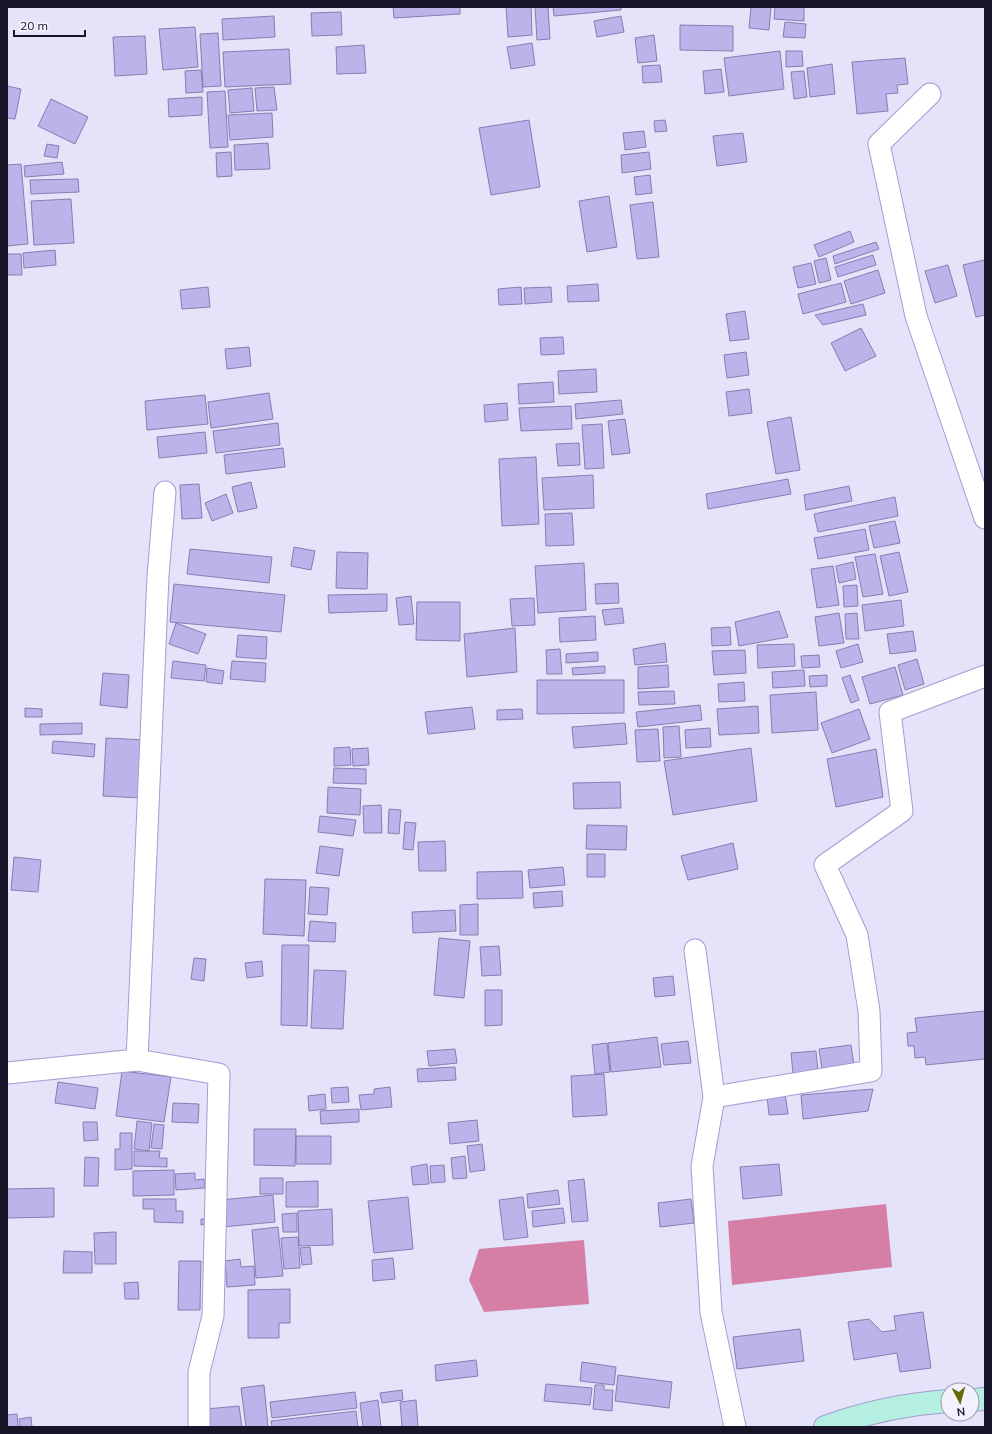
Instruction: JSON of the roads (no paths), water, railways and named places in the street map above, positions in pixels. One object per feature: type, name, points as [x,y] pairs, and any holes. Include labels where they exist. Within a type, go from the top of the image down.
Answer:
[{"type":"street","points":[[930,94],[879,144],[916,316],[985,518]]},
{"type":"street","points":[[137,1060],[158,576],[165,492]]},
{"type":"street","points":[[714,1097],[871,1071],[869,1011],[857,934],[825,865],[902,811],[890,712],[985,676]]},
{"type":"street","points":[[695,950],[714,1097],[702,1166],[712,1312],[735,1427]]},
{"type":"street","points":[[7,1073],[137,1060],[219,1074],[213,1316],[199,1372],[199,1427]]},
{"type":"street","points":[[825,1427],[846,1420],[919,1403],[940,1402]]}]
